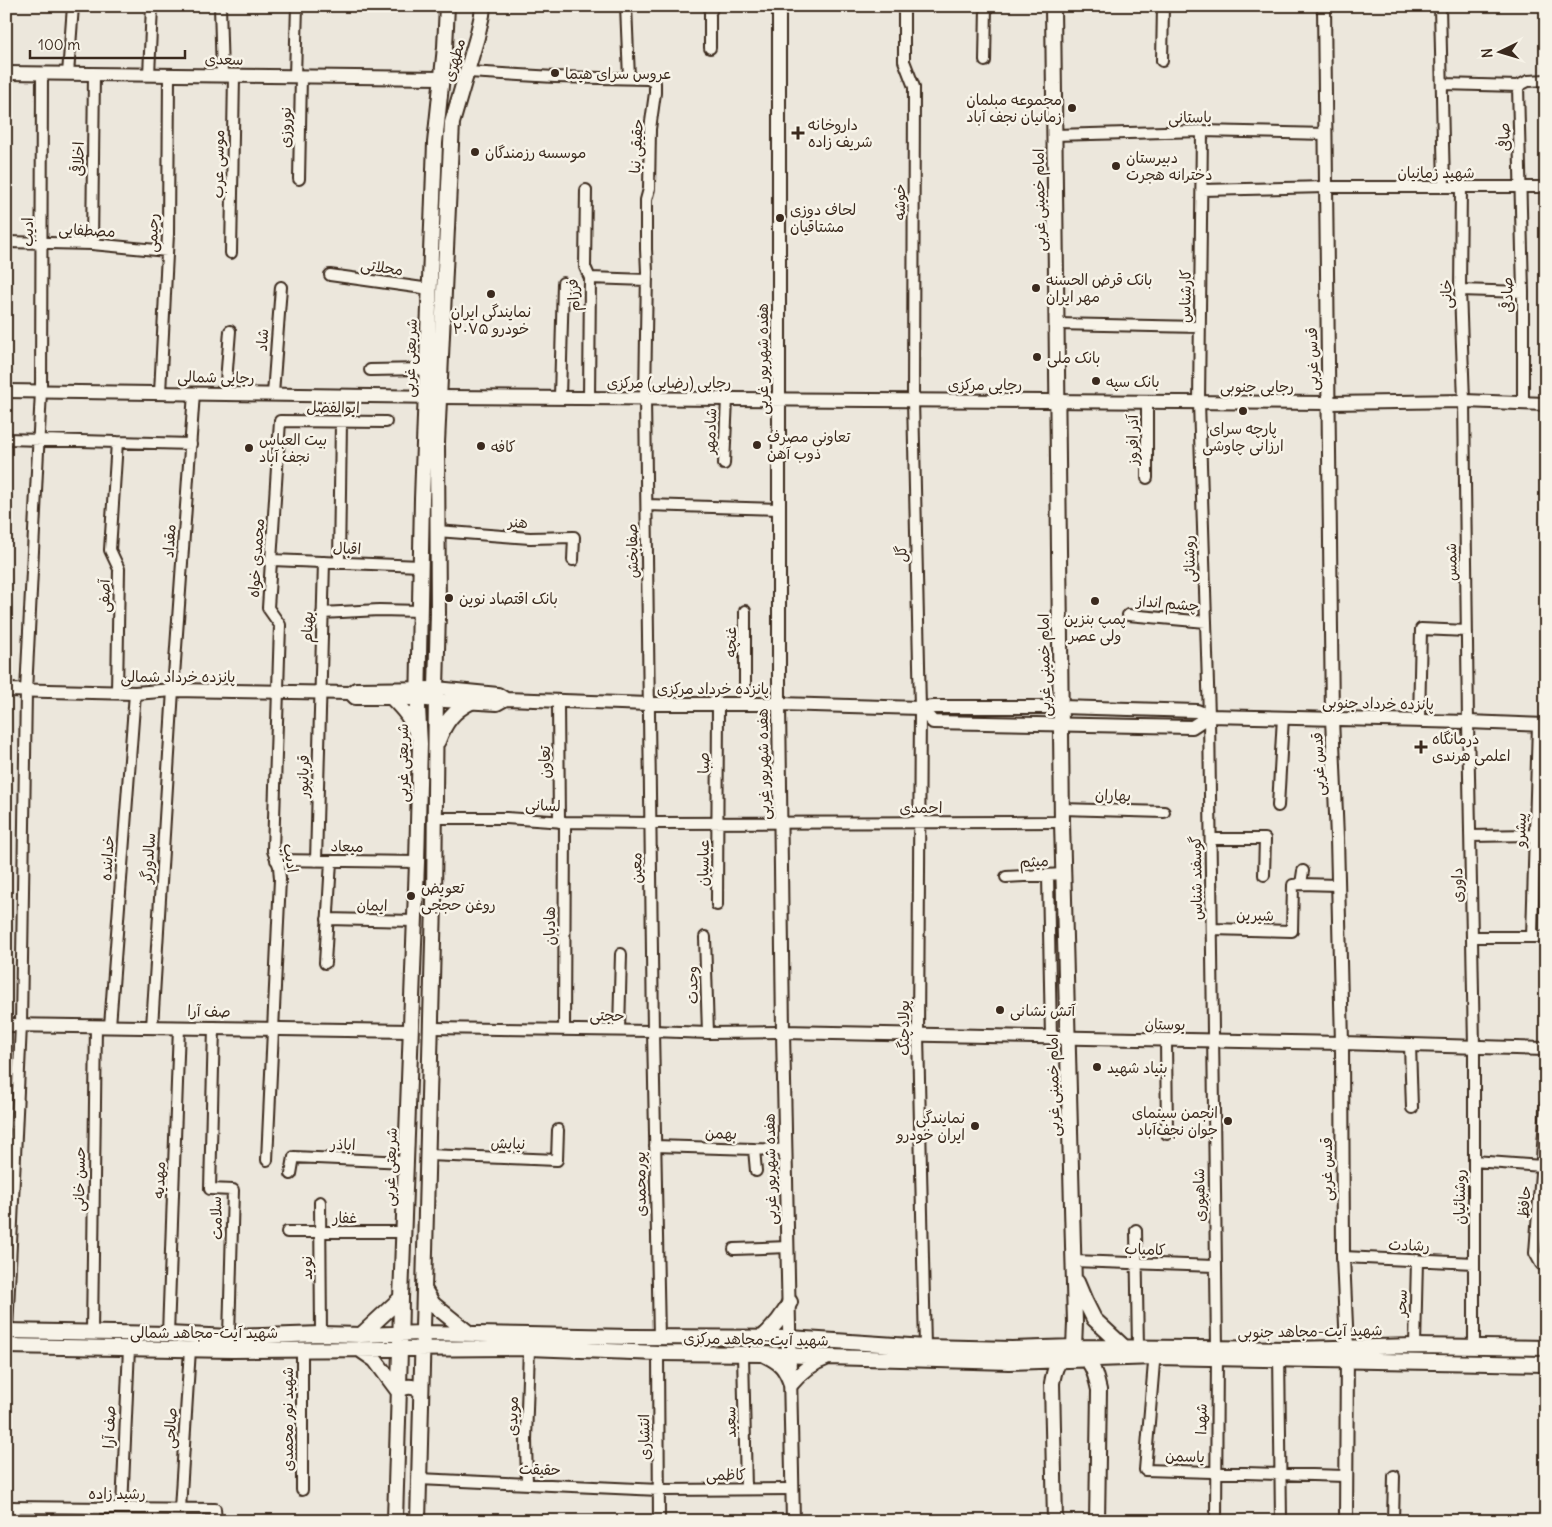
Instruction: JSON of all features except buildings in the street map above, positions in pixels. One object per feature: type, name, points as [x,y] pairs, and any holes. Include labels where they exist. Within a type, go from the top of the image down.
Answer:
[{"type":"main road","name":"شریعتی غربی","points":[[395,1521],[401,1298],[418,862],[419,694],[425,397],[435,142],[445,47],[447,6]]},
{"type":"main road","name":"مطهری","points":[[452,123],[478,37],[483,6]]},
{"type":"main road","name":"امام خمینی غربی","points":[[1053,6],[1062,816],[1075,1323],[1074,1347]]},
{"type":"main road","name":"شریعتی غربی","points":[[418,1521],[434,912],[438,443],[444,270],[452,123]]},
{"type":"main road","points":[[392,698],[405,711],[414,724],[420,744]]},
{"type":"main road","points":[[436,746],[441,733],[453,714],[471,702]]},
{"type":"main road","points":[[1073,1266],[1084,1301],[1094,1318],[1123,1352],[1102,1374],[1099,1390],[1097,1521]]},
{"type":"main road","points":[[424,1289],[433,1304],[470,1334]]},
{"type":"main road","points":[[401,1298],[360,1342],[398,1391],[405,1386],[421,1390]]},
{"type":"main road","points":[[762,1338],[784,1315],[790,1302]]},
{"type":"main road","name":"شهید آیت-مجاهد شمالی","points":[[7,1331],[229,1337],[321,1334],[341,1342]]},
{"type":"main road","name":"شهید آیت-مجاهد شمالی","points":[[360,1342],[400,1334],[423,1333]]},
{"type":"main road","name":"شهید آیت-مجاهد مرکزی","points":[[423,1333],[659,1338],[790,1338],[925,1347],[1012,1349],[1074,1347]]},
{"type":"main road","name":"شهید آیت-مجاهد شمالی","points":[[6,1346],[302,1349],[341,1342],[360,1342],[401,1350],[422,1349]]},
{"type":"main road","name":"شهید آیت-مجاهد جنوبی","points":[[1347,1354],[1415,1346],[1546,1348]]},
{"type":"main road","points":[[1055,1521],[1052,1390],[1054,1371],[1058,1360],[1074,1347],[1089,1360],[1096,1375],[1099,1390]]},
{"type":"main road","name":"شهید آیت-مجاهد جنوبی","points":[[1074,1347],[1123,1352],[1347,1354],[1546,1364]]},
{"type":"main road","name":"شهید آیت-مجاهد مرکزی","points":[[422,1349],[529,1348],[1010,1362],[1089,1360]]},
{"type":"main road","name":"شهید آیت-مجاهد جنوبی","points":[[1089,1360],[1138,1348],[1155,1352]]},
{"type":"main road","points":[[762,1354],[777,1361],[786,1369],[791,1384]]},
{"type":"main road","points":[[791,1384],[812,1363],[828,1357]]},
{"type":"main road","points":[[1010,1362],[1035,1366],[1044,1372],[1052,1390]]},
{"type":"street","points":[[68,74],[73,6]]},
{"type":"street","points":[[148,74],[152,6]]},
{"type":"street","name":"موسی عرب","points":[[220,6],[228,75],[231,253]]},
{"type":"street","name":"نوروزی","points":[[297,6],[299,179]]},
{"type":"street","points":[[626,6],[628,78]]},
{"type":"street","points":[[710,48],[710,13],[713,6]]},
{"type":"street","name":"هفده شهریور غربی","points":[[779,6],[780,822],[793,1521]]},
{"type":"street","name":"خوشه","points":[[904,6],[904,61],[914,87],[913,400]]},
{"type":"street","points":[[985,61],[986,6]]},
{"type":"street","points":[[1162,61],[1164,6]]},
{"type":"street","name":"قدس غربی","points":[[1324,6],[1332,718],[1342,1043],[1343,1257],[1347,1354],[1346,1521]]},
{"type":"street","points":[[1440,6],[1444,187]]},
{"type":"street","name":"حقیقی نیا","points":[[468,72],[554,77],[648,79],[654,83],[655,93],[650,130],[649,189],[646,200],[645,398]]},
{"type":"street","name":"سعدی","points":[[6,73],[441,78]]},
{"type":"street","name":"ادیب","points":[[7,1331],[21,1025],[26,691],[41,391],[42,73]]},
{"type":"street","name":"اخلاقی","points":[[92,244],[94,74]]},
{"type":"street","name":"رحیمی","points":[[160,393],[167,251],[170,75]]},
{"type":"street","points":[[1442,84],[1518,86],[1528,81],[1546,80]]},
{"type":"street","name":"صافی","points":[[1518,86],[1520,187]]},
{"type":"street","name":"باستانی","points":[[1054,134],[1202,131],[1326,134]]},
{"type":"street","name":"کارشناس","points":[[1199,402],[1202,131]]},
{"type":"street","points":[[1202,190],[1326,187]]},
{"type":"street","name":"شهید زمانیان","points":[[1326,187],[1546,187]]},
{"type":"street","name":"خانی","points":[[1461,187],[1460,290],[1464,401]]},
{"type":"street","name":"صادقی","points":[[1520,187],[1523,292],[1523,403]]},
{"type":"street","name":"فرزام","points":[[586,190],[585,267],[590,278],[589,398]]},
{"type":"street","name":"مصطفایی","points":[[6,242],[92,244],[167,251]]},
{"type":"street","name":"محلاتی","points":[[330,275],[430,289]]},
{"type":"street","points":[[590,278],[647,280]]},
{"type":"street","points":[[560,397],[563,283]]},
{"type":"street","name":"شاد","points":[[274,394],[281,287]]},
{"type":"street","points":[[1460,290],[1523,292]]},
{"type":"street","points":[[1056,324],[1200,327]]},
{"type":"street","points":[[225,394],[230,331]]},
{"type":"street","points":[[370,370],[426,370]]},
{"type":"street","name":"رجایی شمالی","points":[[6,391],[425,397]]},
{"type":"street","name":"مقداد","points":[[173,690],[194,393]]},
{"type":"street","name":"رجایی (رضایی) مرکزی","points":[[425,397],[913,400]]},
{"type":"street","name":"صفابخش","points":[[645,398],[649,704]]},
{"type":"street","name":"شادمهر","points":[[724,464],[727,398]]},
{"type":"street","name":"رجایی مرکزی","points":[[913,400],[1057,401]]},
{"type":"street","name":"گل","points":[[913,400],[920,708]]},
{"type":"street","name":"رجایی جنوبی","points":[[1057,401],[1329,403],[1464,401],[1546,404]]},
{"type":"street","name":"شمس","points":[[1464,401],[1468,722]]},
{"type":"street","name":"آذر افروز","points":[[1147,402],[1147,478]]},
{"type":"street","name":"روشنائی","points":[[1199,402],[1210,716]]},
{"type":"street","name":"ابوالفضل","points":[[280,422],[386,422]]},
{"type":"street","name":"محمدی خواه","points":[[278,692],[280,625],[268,608],[280,422]]},
{"type":"street","points":[[339,562],[341,422]]},
{"type":"street","points":[[6,439],[191,444]]},
{"type":"street","name":"آصفی","points":[[117,442],[110,550],[119,569],[117,692]]},
{"type":"street","points":[[647,505],[779,509]]},
{"type":"street","name":"هنر","points":[[437,532],[530,538],[574,537],[573,560]]},
{"type":"street","name":"اقبال","points":[[272,560],[421,566]]},
{"type":"street","name":"بهنام","points":[[320,692],[324,562]]},
{"type":"street","points":[[322,614],[379,610],[421,611]]},
{"type":"street","name":"غنچه","points":[[745,611],[746,704]]},
{"type":"street","name":"چشم انداز","points":[[1128,615],[1206,622]]},
{"type":"street","points":[[1419,720],[1421,629],[1467,632]]},
{"type":"street","name":"پانزده خرداد شمالی","points":[[6,690],[135,693],[173,690],[350,693],[356,689],[436,694]]},
{"type":"street","name":"سالدورگر","points":[[152,1027],[173,690]]},
{"type":"street","name":"ادیب","points":[[267,1160],[280,879],[279,866],[273,851],[278,692]]},
{"type":"street","name":"قربانپور","points":[[316,860],[320,692]]},
{"type":"street","name":"خدابنده","points":[[110,1026],[135,693]]},
{"type":"street","name":"پانزده خرداد شمالی","points":[[350,693],[355,698],[392,698],[419,694]]},
{"type":"street","name":"پانزده خرداد مرکزی","points":[[436,694],[498,694],[506,699],[649,704],[779,704],[920,708],[1061,707]]},
{"type":"street","name":"پانزده خرداد مرکزی","points":[[436,694],[471,702],[497,704],[506,699]]},
{"type":"street","name":"تعاون","points":[[558,702],[562,822]]},
{"type":"street","name":"معین","points":[[649,704],[653,1031]]},
{"type":"street","name":"صبا","points":[[718,704],[718,822]]},
{"type":"street","name":"پانزده خرداد جنوبی","points":[[1061,707],[1197,711],[1210,716],[1419,720],[1542,725]]},
{"type":"street","points":[[920,708],[933,722],[1061,724]]},
{"type":"street","name":"پولادچنگ","points":[[920,708],[918,1035],[925,1347]]},
{"type":"street","name":"پانزده خرداد جنوبی","points":[[1061,724],[1192,727],[1210,716]]},
{"type":"street","name":"گوسفند شناس","points":[[1210,716],[1213,1041]]},
{"type":"street","points":[[1278,806],[1283,717]]},
{"type":"street","name":"داوری","points":[[1468,722],[1474,1047]]},
{"type":"street","name":"پیشرو","points":[[1532,937],[1535,834],[1542,725]]},
{"type":"street","name":"بهاران","points":[[1062,816],[1164,812]]},
{"type":"street","name":"احمدی","points":[[718,822],[919,822],[1062,816]]},
{"type":"street","name":"لسانی","points":[[434,818],[506,818],[562,822],[718,822]]},
{"type":"street","name":"هادیان","points":[[562,822],[564,1030]]},
{"type":"street","name":"عباسیان","points":[[717,905],[718,822]]},
{"type":"street","points":[[1470,836],[1535,834]]},
{"type":"street","points":[[1210,839],[1265,839],[1264,875]]},
{"type":"street","name":"میعاد","points":[[276,860],[418,862]]},
{"type":"street","points":[[324,963],[331,861]]},
{"type":"street","name":"شیرین","points":[[1212,929],[1292,931],[1293,885],[1300,884],[1303,871]]},
{"type":"street","name":"میثم","points":[[1006,877],[1064,874]]},
{"type":"street","points":[[1048,875],[1051,1038]]},
{"type":"street","points":[[1300,884],[1338,885]]},
{"type":"street","name":"ایمان","points":[[327,919],[415,921]]},
{"type":"street","name":"وحدت","points":[[706,936],[708,1033]]},
{"type":"street","points":[[1473,937],[1546,937]]},
{"type":"street","points":[[620,1030],[621,954]]},
{"type":"street","name":"صف آرا","points":[[6,1025],[411,1031]]},
{"type":"street","name":"حسن خانی","points":[[92,1332],[96,1026]]},
{"type":"street","name":"مهدیه","points":[[168,1334],[179,1027]]},
{"type":"street","name":"سلامت","points":[[214,1028],[210,1189],[233,1190],[229,1337]]},
{"type":"street","name":"حجتی","points":[[431,1028],[708,1033],[783,1032]]},
{"type":"street","name":"پورمحمدی","points":[[653,1031],[659,1338]]},
{"type":"street","name":"بوستان","points":[[783,1032],[1546,1049]]},
{"type":"street","points":[[1166,1040],[1167,1134]]},
{"type":"street","name":"شاهپوری","points":[[1213,1041],[1217,1353]]},
{"type":"street","points":[[1410,1045],[1412,1108]]},
{"type":"street","name":"روشنائیان","points":[[1474,1047],[1474,1346]]},
{"type":"street","name":"حافظ","points":[[1546,1105],[1536,1253],[1541,1264],[1546,1265]]},
{"type":"street","name":"نیایش","points":[[428,1155],[557,1160],[558,1130]]},
{"type":"street","name":"بهمن","points":[[655,1146],[786,1150]]},
{"type":"street","points":[[754,1149],[756,1172]]},
{"type":"street","name":"اباذر","points":[[291,1174],[294,1157],[406,1162]]},
{"type":"street","points":[[1474,1161],[1542,1166]]},
{"type":"street","name":"نوید","points":[[320,1202],[321,1334]]},
{"type":"street","points":[[1136,1230],[1138,1348]]},
{"type":"street","name":"غفار","points":[[287,1232],[404,1232]]},
{"type":"street","points":[[734,1249],[788,1247]]},
{"type":"street","name":"رشادت","points":[[1343,1257],[1474,1263]]},
{"type":"street","name":"سحر","points":[[1415,1346],[1417,1260]]},
{"type":"street","name":"کامیاب","points":[[1073,1266],[1137,1264],[1215,1266]]},
{"type":"street","name":"صف آرا","points":[[122,1508],[129,1348]]},
{"type":"street","name":"مویدی","points":[[527,1484],[526,1440],[529,1348]]},
{"type":"street","name":"صالحی","points":[[180,1508],[190,1349]]},
{"type":"street","name":"شهید نور محمدی","points":[[302,1349],[302,1490]]},
{"type":"street","name":"یاسمن","points":[[1155,1352],[1145,1470],[1345,1476]]},
{"type":"street","name":"انتشاری","points":[[658,1353],[659,1521]]},
{"type":"street","name":"شهدا","points":[[1216,1521],[1217,1353]]},
{"type":"street","name":"سعید","points":[[743,1354],[746,1489]]},
{"type":"street","points":[[1279,1354],[1281,1521]]},
{"type":"street","points":[[1393,1521],[1394,1476]]},
{"type":"street","name":"حقیقت","points":[[419,1479],[659,1490]]},
{"type":"street","name":"کاظمی","points":[[659,1490],[793,1489]]},
{"type":"street","points":[[10,1507],[13,1521]]},
{"type":"street","name":"رشید زاده","points":[[10,1507],[216,1509],[216,1521]]},
{"type":"street","points":[[94,1508],[94,1521]]},
{"type":"place","name":"عروس سرای هیما","points":[[555,73]]},
{"type":"place","name":"مجموعه مبلمان زمانیان نجف آباد","points":[[1072,108]]},
{"type":"place","name":"داروخانه شریف زاده","points":[[798,133]]},
{"type":"place","name":"موسسه رزمندگان","points":[[475,152]]},
{"type":"place","name":"دبیرستان دخترانه هجرت","points":[[1116,166]]},
{"type":"place","name":"لحاف دوزی مشتاقیان","points":[[780,218]]},
{"type":"place","name":"بانک قرض الحسنه مهر ایران","points":[[1036,288]]},
{"type":"place","name":"نمایندگی ایران خودرو ۲۰۷۵","points":[[491,294]]},
{"type":"place","name":"بانک ملی","points":[[1037,357]]},
{"type":"place","name":"بانک سپه","points":[[1096,381]]},
{"type":"place","name":"پارچه سرای ارزانی چاوشی","points":[[1243,411]]},
{"type":"place","name":"تعاونی مصرف ذوب آهن","points":[[757,445]]},
{"type":"place","name":"کافه","points":[[481,446]]},
{"type":"place","name":"بیت العباس نجف آباد","points":[[249,448]]},
{"type":"place","name":"بانک اقتصاد نوین","points":[[449,598]]},
{"type":"place","name":"پمپ بنزین ولی عصر","points":[[1095,601]]},
{"type":"place","name":"درمانگاه اعلمی هرندی","points":[[1421,747]]},
{"type":"place","name":"تعویض روغن حججی","points":[[411,896]]},
{"type":"place","name":"آتش نشانی","points":[[1000,1010]]},
{"type":"place","name":"بنیاد شهید","points":[[1097,1067]]},
{"type":"place","name":"انجمن سینمای جوان نجف‌آباد","points":[[1228,1121]]},
{"type":"place","name":"نمایندگی ایران خودرو","points":[[975,1126]]}]
